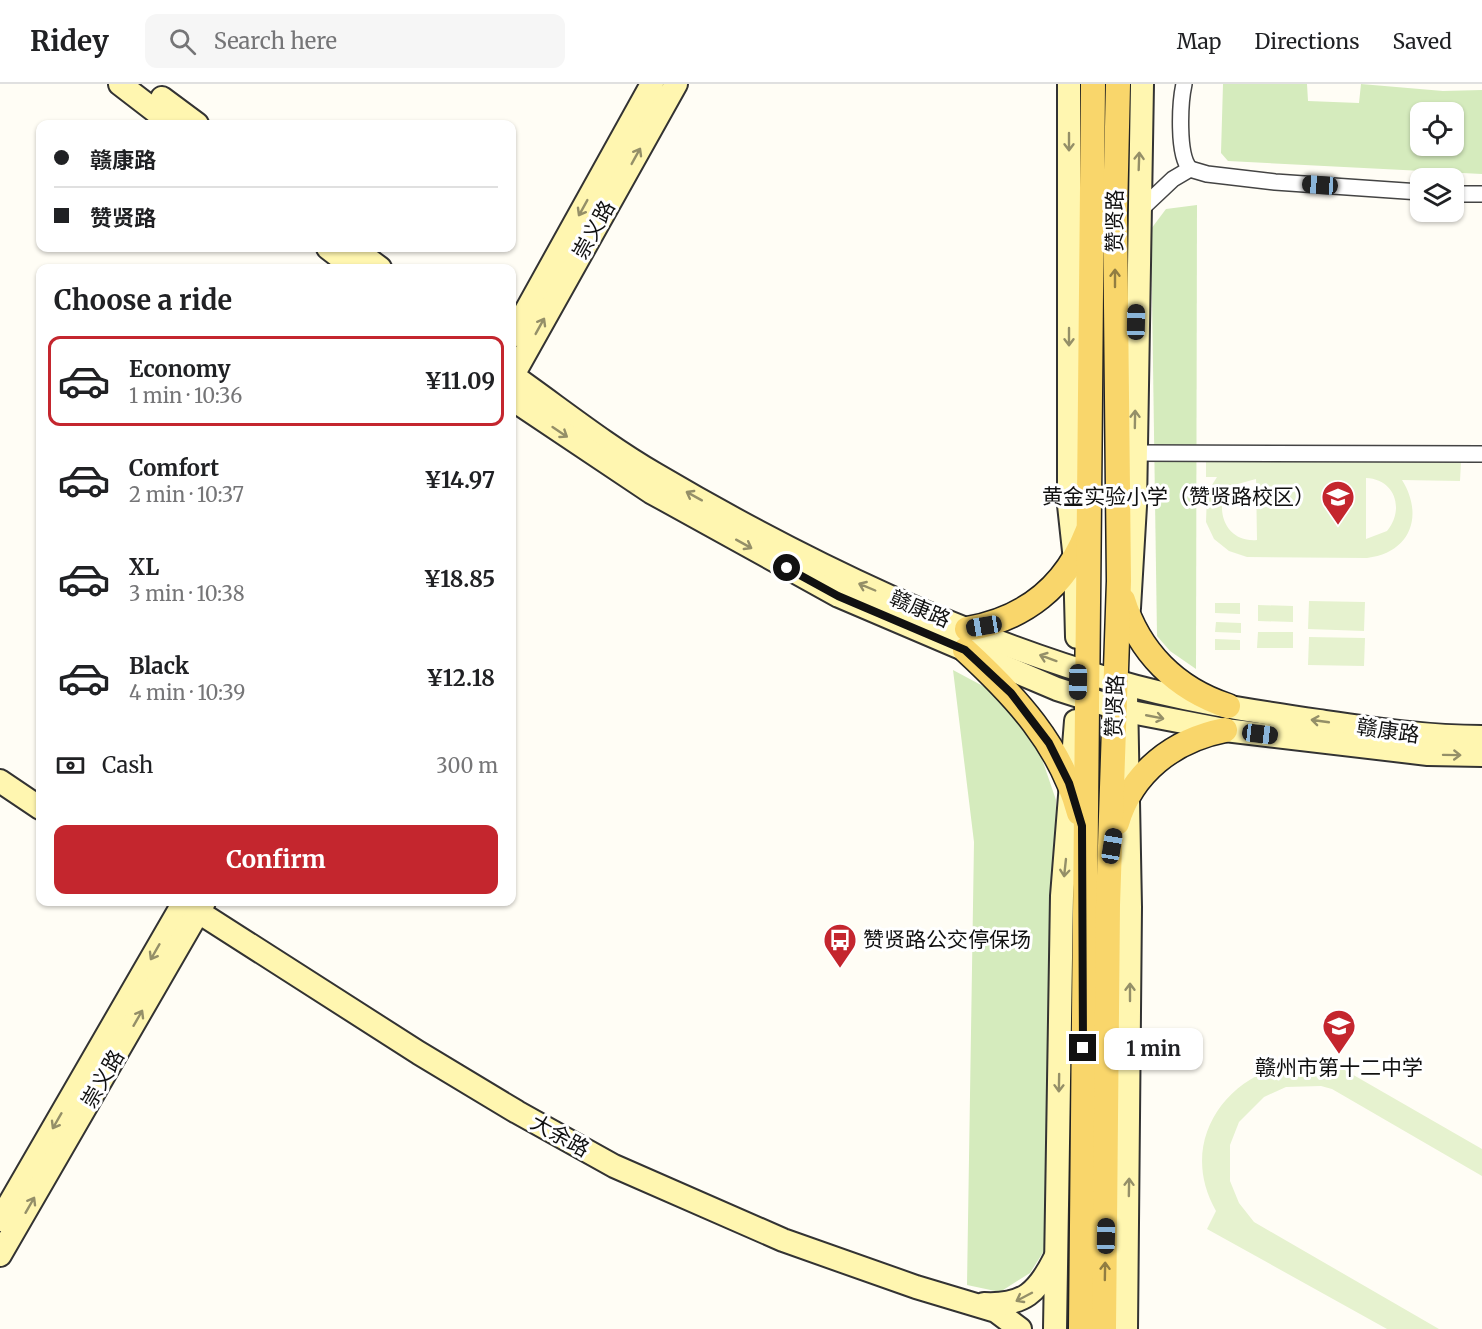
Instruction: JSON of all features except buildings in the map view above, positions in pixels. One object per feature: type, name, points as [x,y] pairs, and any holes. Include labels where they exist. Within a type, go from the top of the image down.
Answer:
[{"type":"main road","name":"赞贤路","points":[[1081,1329],[1082,697],[1091,515],[1094,84]]},
{"type":"main road","name":"赞贤路","points":[[1104,1329],[1108,905],[1121,682],[1115,237],[1118,84]]},
{"type":"main road","points":[[1083,862],[1082,826],[1060,763],[1036,724],[966,640],[1031,606],[1056,584],[1075,560],[1089,530],[1091,515]]},
{"type":"main road","points":[[1119,581],[1129,617],[1151,655],[1174,678],[1200,695],[1228,706]]},
{"type":"main road","points":[[1112,846],[1119,815],[1128,796],[1143,775],[1166,753],[1194,738],[1225,730]]},
{"type":"street","points":[[120,84],[167,120]]},
{"type":"street","points":[[145,84],[192,120]]},
{"type":"street","name":"崇义路","points":[[516,329],[652,84]]},
{"type":"street","name":"崇义路","points":[[516,369],[676,84]]},
{"type":"street","points":[[1069,84],[1069,505],[1083,671]]},
{"type":"street","points":[[1121,682],[1129,617],[1135,453],[1142,84]]},
{"type":"street","points":[[1184,84],[1182,143],[1184,159],[1190,169],[1207,174],[1275,182],[1410,191]]},
{"type":"street","points":[[1138,212],[1173,179],[1190,169]]},
{"type":"street","points":[[1464,194],[1482,194]]},
{"type":"street","points":[[333,252],[349,264]]},
{"type":"street","points":[[358,252],[375,264]]},
{"type":"street","name":"赣康路","points":[[516,379],[653,473],[781,545],[1082,697],[1120,709],[1225,730],[1428,754],[1482,755]]},
{"type":"street","name":"赣康路","points":[[516,402],[651,492],[838,596],[966,640],[1121,682],[1228,706],[1430,737],[1482,737]]},
{"type":"street","points":[[1135,453],[1482,454]]},
{"type":"street","points":[[1055,1329],[1062,896],[1082,697]]},
{"type":"street","points":[[1120,709],[1128,796],[1130,931],[1126,1329]]},
{"type":"street","points":[[0,781],[36,805]]},
{"type":"street","name":"崇义路","points":[[0,1220],[190,906]]},
{"type":"street","name":"崇义路","points":[[0,1255],[190,906]]},
{"type":"street","name":"大余路","points":[[194,906],[419,1053],[614,1166],[783,1240],[996,1311],[1020,1329]]},
{"type":"street","points":[[970,1304],[1001,1304],[1030,1294],[1044,1280],[1057,1249],[1067,1203],[1083,1168]]},
{"type":"street","points":[[1107,1187],[1127,1245]]},
{"type":"green space","points":[[1223,84],[1307,84],[1308,101],[1359,103],[1361,84],[1443,91],[1482,90],[1482,174],[1464,173],[1464,168],[1410,168],[1410,170],[1228,161],[1221,153]]},
{"type":"green space","points":[[1197,205],[1196,669],[1170,651],[1157,636],[1151,229],[1166,209]]},
{"type":"green space","points":[[1206,460],[1461,462],[1460,481],[1402,480],[1409,493],[1412,506],[1409,530],[1394,549],[1382,555],[1367,558],[1247,557],[1229,551],[1214,539],[1206,522],[1207,493],[1217,477],[1206,477]],"holes":[[[1366,478],[1376,480],[1390,489],[1396,505],[1395,514],[1387,531],[1366,539]],[[1256,479],[1257,540],[1249,540],[1236,535],[1227,526],[1222,513],[1222,505],[1234,485]]]},
{"type":"green space","points":[[1309,601],[1365,602],[1364,631],[1308,629]]},
{"type":"green space","points":[[1215,603],[1240,603],[1240,614],[1215,613]]},
{"type":"green space","points":[[1258,605],[1293,606],[1293,622],[1258,621]]},
{"type":"green space","points":[[1216,622],[1241,623],[1241,633],[1215,632]]},
{"type":"green space","points":[[1258,632],[1293,632],[1293,648],[1257,648]]},
{"type":"green space","points":[[1309,637],[1365,638],[1364,666],[1308,665]]},
{"type":"green space","points":[[1215,639],[1240,640],[1240,650],[1215,650]]},
{"type":"green space","points":[[953,670],[996,693],[1041,756],[1056,800],[1049,1243],[1030,1273],[1000,1292],[967,1285],[974,842]]},
{"type":"green space","points":[[1316,1062],[1343,1069],[1482,1149],[1482,1176],[1332,1089],[1321,1086],[1286,1087],[1264,1097],[1239,1122],[1230,1145],[1230,1181],[1239,1203],[1254,1222],[1439,1329],[1387,1329],[1207,1229],[1216,1211],[1205,1183],[1202,1156],[1208,1130],[1220,1108],[1238,1088],[1261,1074],[1287,1065]]},
{"type":"place","name":"黄金实验小学（赞贤路校区）","points":[[1338,526]]},
{"type":"place","name":"赞贤路公交停保场","points":[[840,969]]},
{"type":"place","name":"赣州市第十二中学","points":[[1339,1055]]},
{"type":"route","points":[[787,568],[838,596],[965,650],[1011,693],[1049,743],[1069,783],[1082,826],[1083,1048]]}]
